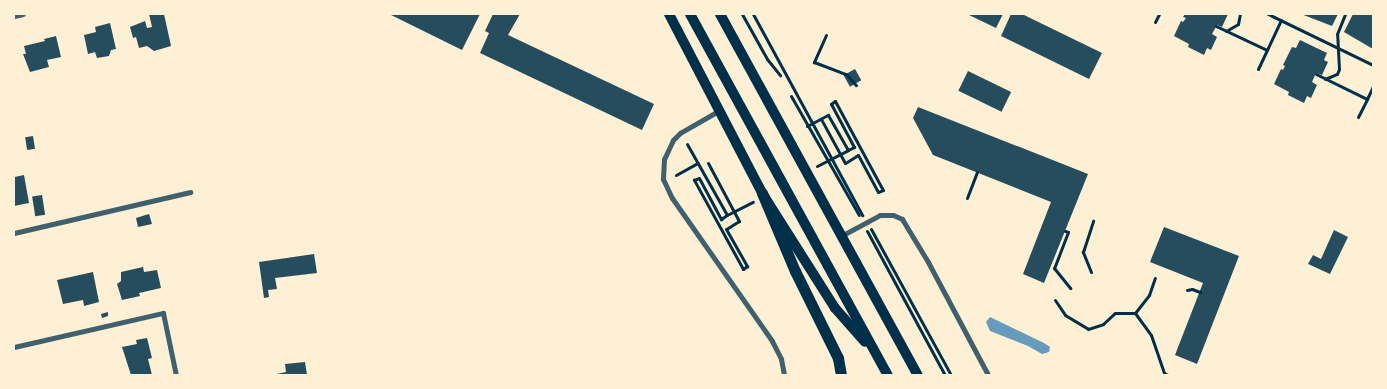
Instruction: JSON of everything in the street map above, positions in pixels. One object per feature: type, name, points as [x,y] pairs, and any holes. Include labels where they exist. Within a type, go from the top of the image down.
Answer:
[{"type":"main road","points":[[669,14],[762,193],[798,279],[838,358],[841,375]]},
{"type":"main road","points":[[690,14],[888,375]]},
{"type":"main road","points":[[720,14],[918,375]]},
{"type":"main road","points":[[762,193],[835,308],[877,356]]},
{"type":"street","points":[[14,16],[23,14]]},
{"type":"street","points":[[720,109],[680,133],[673,140],[664,160],[663,179],[672,198],[772,341],[781,358],[784,375]]},
{"type":"street","points":[[14,233],[190,192]]},
{"type":"street","points":[[841,236],[880,214],[893,215],[902,220],[924,254],[988,375]]},
{"type":"street","points":[[14,347],[163,313],[176,375]]},
{"type":"path","points":[[742,14],[767,60],[780,75]]},
{"type":"path","points":[[753,14],[862,214]]},
{"type":"path","points":[[1155,22],[1159,14]]},
{"type":"path","points":[[1226,31],[1238,24],[1240,14]]},
{"type":"path","points":[[1268,14],[1373,65]]},
{"type":"path","points":[[1325,79],[1337,74],[1340,69],[1337,34],[1345,14]]},
{"type":"path","points":[[1258,69],[1281,20]]},
{"type":"path","points":[[1216,26],[1267,50]]},
{"type":"path","points":[[826,35],[814,62],[846,74],[856,85]]},
{"type":"path","points":[[1316,74],[1367,99]]},
{"type":"path","points":[[1358,117],[1373,86]]},
{"type":"path","points":[[791,96],[858,216],[868,210]]},
{"type":"path","points":[[821,119],[845,163],[858,156],[878,192],[882,190],[835,102],[831,104],[854,147]]},
{"type":"path","points":[[807,126],[828,115],[848,150]]},
{"type":"path","points":[[686,144],[727,216]]},
{"type":"path","points":[[676,175],[698,163]]},
{"type":"path","points":[[708,163],[740,221],[726,229],[747,266],[743,269],[694,180],[699,178],[721,219]]},
{"type":"path","points":[[967,198],[977,172]]},
{"type":"path","points":[[1091,272],[1083,252],[1093,221]]},
{"type":"path","points":[[877,226],[870,228],[867,232],[945,375]]},
{"type":"path","points":[[870,228],[951,375]]},
{"type":"path","points":[[1065,231],[1068,232],[1054,268],[1070,288]]},
{"type":"path","points":[[1135,313],[1148,295],[1155,278]]},
{"type":"path","points":[[1187,290],[1192,289],[1200,292]]},
{"type":"path","points":[[1055,300],[1065,315],[1088,329],[1103,324],[1115,313],[1135,313]]},
{"type":"path","points":[[1135,313],[1151,335],[1164,373],[1168,375]]},
{"type":"water","points":[[990,317],[1044,343],[1050,347],[1049,352],[1042,354],[1028,346],[990,331],[986,322]]},
{"type":"building","points":[[149,14],[164,14],[171,46],[154,51],[147,46],[139,48],[136,37],[133,38],[130,27],[145,21],[147,28],[152,27]]},
{"type":"building","points":[[389,14],[480,14],[462,50]]},
{"type":"building","points":[[493,14],[520,14],[508,35],[654,104],[642,130],[480,53],[489,33],[485,31]]},
{"type":"building","points":[[967,14],[1003,14],[996,28]]},
{"type":"building","points":[[1011,14],[1022,14],[1102,53],[1089,79],[1001,36]]},
{"type":"building","points":[[1185,14],[1228,14],[1222,27],[1217,25],[1212,34],[1217,37],[1211,50],[1207,48],[1204,55],[1188,47],[1189,44],[1174,36],[1181,21],[1183,22],[1186,18],[1183,17]]},
{"type":"building","points":[[1301,14],[1338,14],[1332,26]]},
{"type":"building","points":[[1353,14],[1373,14],[1373,49],[1344,32]]},
{"type":"building","points":[[110,23],[116,49],[111,50],[109,56],[97,58],[95,52],[88,54],[84,35],[96,32],[95,27]]},
{"type":"building","points":[[56,36],[61,57],[47,60],[49,67],[30,72],[23,54],[26,54],[24,46]]},
{"type":"building","points":[[1300,40],[1327,53],[1324,60],[1328,62],[1322,75],[1316,73],[1312,82],[1317,85],[1311,98],[1307,96],[1304,103],[1288,95],[1289,92],[1274,84],[1281,69],[1283,70],[1285,66],[1283,65],[1292,47],[1296,48]]},
{"type":"building","points":[[855,69],[861,80],[850,87],[844,75]]},
{"type":"building","points":[[968,71],[1011,92],[1001,112],[958,91]]},
{"type":"building","points":[[918,107],[1088,174],[1044,283],[1023,274],[1051,202],[933,155],[913,118]]},
{"type":"building","points":[[33,136],[35,149],[27,150],[25,137]]},
{"type":"building","points":[[24,175],[29,203],[14,206],[15,177]]},
{"type":"building","points":[[42,195],[45,215],[35,216],[32,197]]},
{"type":"building","points":[[149,214],[152,224],[138,227],[136,218]]},
{"type":"building","points":[[1164,227],[1239,256],[1197,364],[1175,355],[1203,283],[1150,262]]},
{"type":"building","points":[[1334,230],[1348,237],[1330,274],[1308,264],[1313,255],[1321,259]]},
{"type":"building","points":[[314,254],[317,273],[275,278],[277,289],[268,290],[269,297],[264,298],[259,262]]},
{"type":"building","points":[[143,267],[144,272],[157,270],[161,288],[139,293],[140,296],[122,300],[117,284],[121,281],[121,272]]},
{"type":"building","points":[[93,272],[99,302],[84,306],[83,300],[63,304],[57,280]]},
{"type":"building","points":[[108,312],[108,316],[102,318],[101,314]]},
{"type":"building","points":[[147,338],[152,358],[148,359],[152,375],[131,375],[122,347],[137,344],[136,340]]},
{"type":"building","points":[[305,362],[307,375],[272,375],[286,372],[285,364]]}]
